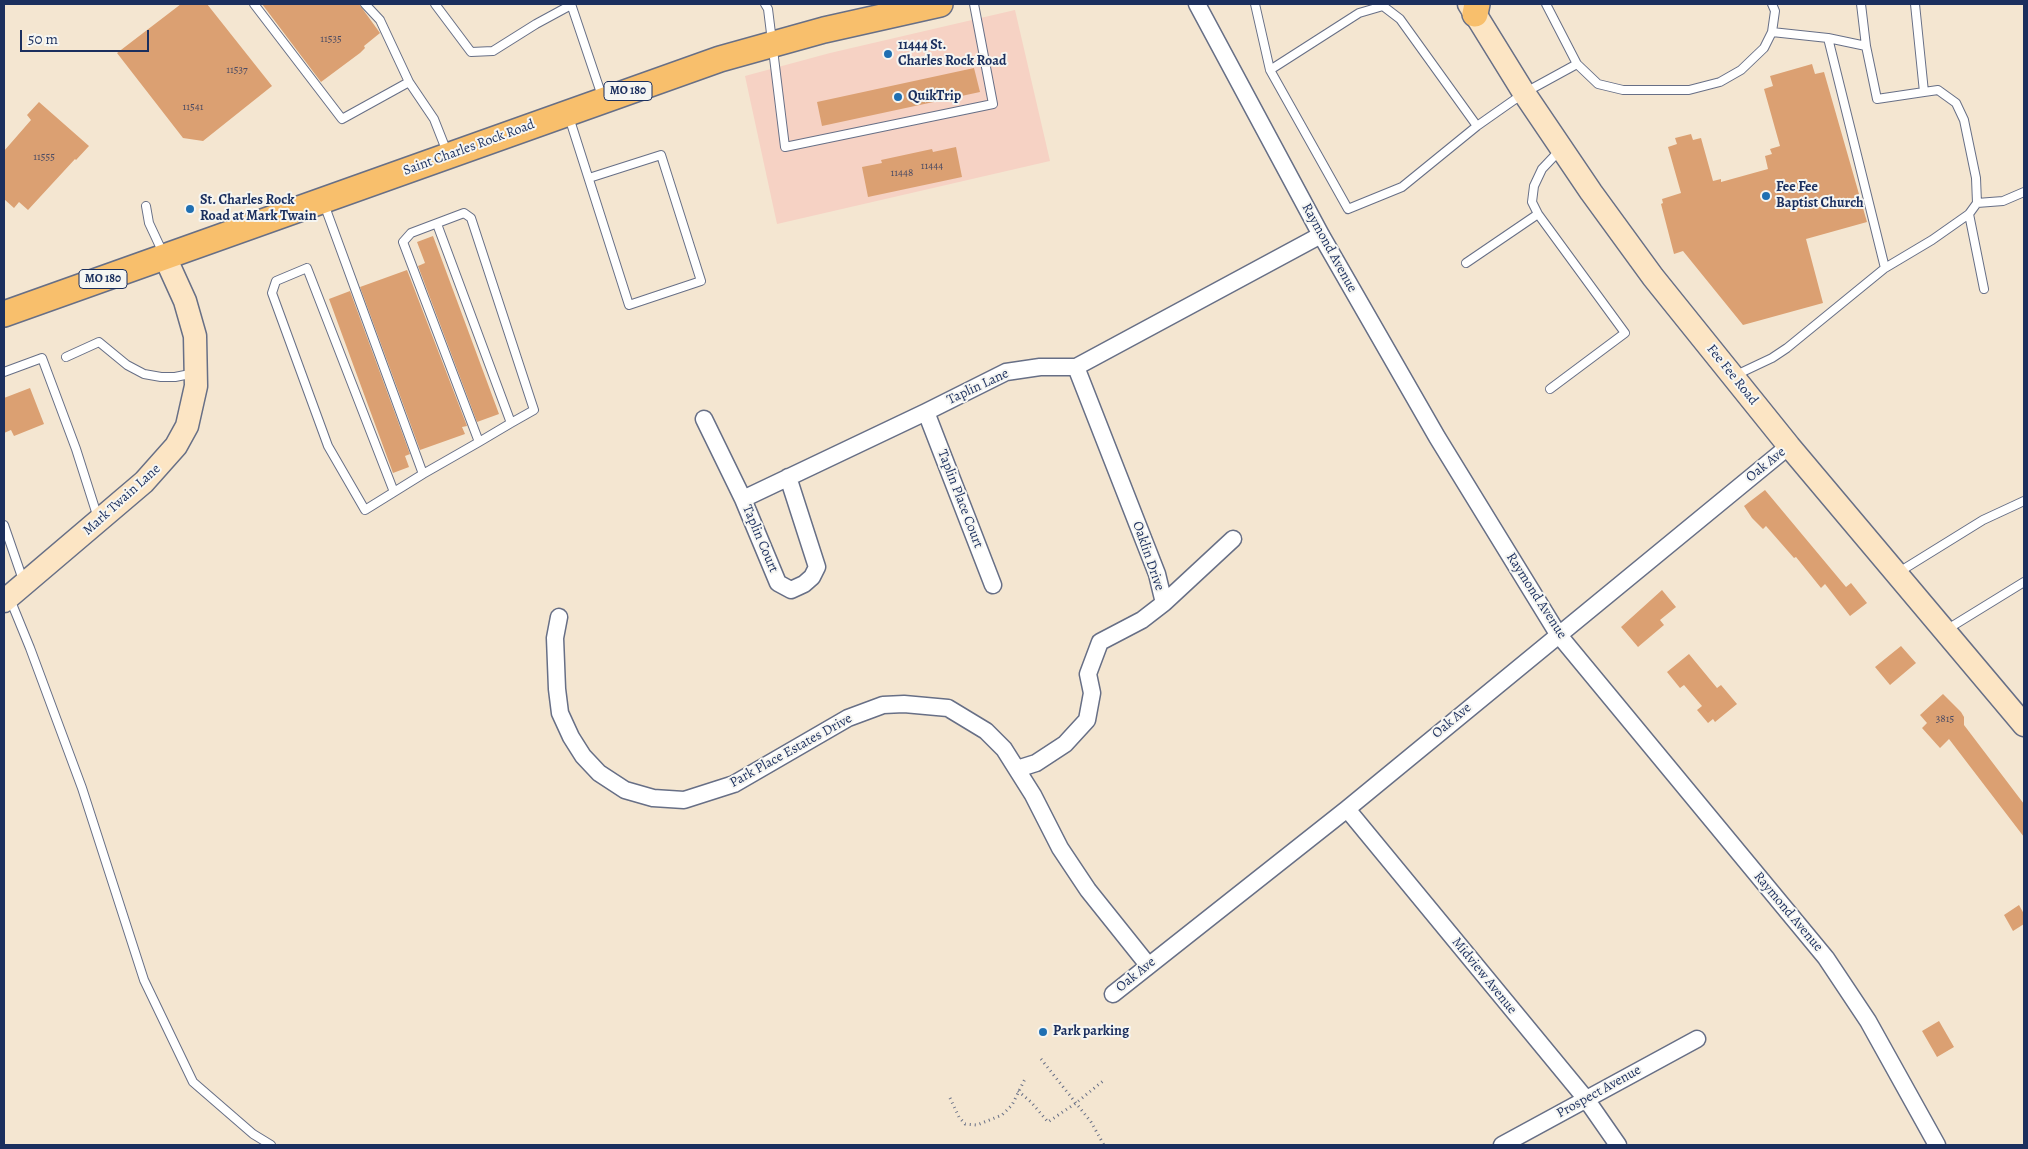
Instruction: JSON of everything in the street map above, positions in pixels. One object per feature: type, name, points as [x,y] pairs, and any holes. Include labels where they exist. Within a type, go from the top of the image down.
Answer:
[{"type":"main road","name":"Saint Charles Rock Road","points":[[4,314],[720,59],[894,9],[940,4]]},
{"type":"street","name":"Raymond Avenue","points":[[1197,4],[1322,235],[1437,437],[1558,634],[1826,958],[1868,1021],[1937,1145]]},
{"type":"street","name":"Fee Fee Road","points":[[1474,7],[1524,93],[1596,200],[1653,277],[1790,446],[2024,725]]},
{"type":"street","name":"Taplin Lane","points":[[743,499],[1006,372],[1040,367],[1076,367],[1322,235]]},
{"type":"street","name":"Mark Twain Lane","points":[[13,594],[144,482],[176,446],[187,426],[196,386],[195,336],[185,301],[165,257]]},
{"type":"street","name":"Oaklin Drive","points":[[1017,769],[1036,763],[1065,744],[1087,720],[1092,693],[1088,674],[1100,642],[1142,620],[1164,603],[1157,574],[1076,367]]},
{"type":"street","name":"Taplin Place Court","points":[[926,412],[993,585]]},
{"type":"street","name":"Taplin Court","points":[[704,418],[743,499],[778,583],[791,590],[804,584],[812,577],[817,567],[788,477]]},
{"type":"street","name":"Oak Ave","points":[[1113,994],[1347,809],[1558,634],[1790,446]]},
{"type":"street","points":[[1164,603],[1233,539]]},
{"type":"street","name":"Park Place Estates Drive","points":[[559,616],[555,638],[557,688],[560,713],[571,737],[583,756],[599,773],[625,790],[652,798],[684,800],[734,784],[848,718],[883,705],[897,704],[948,708],[986,731],[1004,749],[1033,795],[1060,848],[1088,890],[1148,965]]},
{"type":"street","name":"Midview Avenue","points":[[1347,809],[1586,1099],[1618,1145]]},
{"type":"street","name":"Prospect Avenue","points":[[1502,1145],[1697,1039]]},
{"type":"lane","points":[[254,4],[342,119],[409,82]]},
{"type":"lane","points":[[365,4],[380,20],[409,82],[434,119],[449,156]]},
{"type":"lane","points":[[435,4],[471,52],[493,51],[571,4],[603,100]]},
{"type":"lane","points":[[765,4],[768,9],[785,147],[993,104],[974,4]]},
{"type":"lane","points":[[1255,4],[1270,70],[1348,210],[1402,187],[1477,126],[1524,93],[1577,64]]},
{"type":"lane","points":[[1546,4],[1577,64],[1598,84],[1623,90],[1689,90],[1720,82],[1741,70],[1764,48],[1772,32],[1775,11],[1772,4]]},
{"type":"lane","points":[[1733,377],[1772,358],[1787,348],[1885,268],[1932,240],[1969,214],[1977,203],[1976,178],[1964,120],[1956,103],[1938,90],[1877,99],[1860,4]]},
{"type":"lane","points":[[1915,4],[1924,92]]},
{"type":"lane","points":[[1270,70],[1359,12],[1383,6],[1400,19],[1477,126]]},
{"type":"lane","points":[[1772,32],[1828,38],[1866,46]]},
{"type":"lane","points":[[1828,38],[1885,268]]},
{"type":"lane","points":[[568,113],[628,305],[701,281],[661,155],[589,178]]},
{"type":"lane","points":[[1550,389],[1625,333],[1538,214],[1532,202],[1534,186],[1542,169],[1562,149]]},
{"type":"lane","points":[[1977,203],[2003,202],[2024,192]]},
{"type":"lane","points":[[322,200],[423,474]]},
{"type":"lane","points":[[146,206],[149,223],[165,257]]},
{"type":"lane","points":[[394,492],[308,268],[276,281],[272,293],[328,446],[365,510],[534,410],[471,218],[464,213],[411,234],[403,242],[479,442]]},
{"type":"lane","points":[[1466,263],[1538,214]]},
{"type":"lane","points":[[1969,214],[1984,289]]},
{"type":"lane","points":[[437,224],[511,423]]},
{"type":"lane","points":[[66,357],[99,342],[126,365],[144,374],[175,377],[197,373]]},
{"type":"lane","points":[[4,372],[42,358],[76,449],[99,522]]},
{"type":"lane","points":[[1898,573],[1983,520],[2024,501]]},
{"type":"lane","points":[[4,525],[13,594],[30,648],[82,788],[144,980],[193,1082],[253,1134],[271,1145]]},
{"type":"lane","points":[[1946,630],[2024,582]]},
{"type":"path","points":[[1041,1059],[1091,1122],[1104,1145]]},
{"type":"path","points":[[950,1098],[959,1117],[965,1124],[976,1125],[1002,1115],[1012,1105],[1024,1079]]},
{"type":"path","points":[[1018,1091],[1031,1102],[1048,1122],[1102,1081]]},
{"type":"shaded area","name":"QuikTrip","points":[[1015,10],[1050,161],[777,224],[745,76],[830,53]]},
{"type":"building","points":[[181,4],[207,4],[272,86],[203,141],[183,138],[117,53]]},
{"type":"building","points":[[262,4],[359,4],[380,33],[364,46],[365,48],[360,53],[321,82]]},
{"type":"building","name":"Fee Fee Baptist Church","points":[[1812,64],[1815,74],[1824,72],[1867,222],[1806,239],[1823,303],[1743,325],[1683,251],[1674,254],[1661,204],[1663,203],[1662,199],[1681,193],[1668,147],[1677,144],[1675,138],[1691,134],[1693,140],[1701,138],[1713,181],[1721,179],[1721,182],[1768,169],[1765,156],[1772,154],[1770,149],[1780,146],[1764,89],[1773,86],[1770,76]]},
{"type":"building","name":"QuikTrip","points":[[974,68],[980,92],[822,126],[817,102]]},
{"type":"building","points":[[39,102],[89,146],[28,210],[19,202],[14,208],[4,199],[4,151],[31,120],[27,115]]},
{"type":"building","points":[[956,147],[962,177],[868,197],[862,167],[882,163],[881,160],[932,149],[933,152]]},
{"type":"building","points":[[433,236],[499,414],[477,422],[418,266],[425,263],[417,242]]},
{"type":"building","points":[[407,270],[467,426],[462,427],[465,434],[420,450],[360,287]]},
{"type":"building","points":[[350,291],[410,454],[405,456],[409,467],[393,473],[329,299]]},
{"type":"building","points":[[30,388],[44,424],[14,436],[11,430],[4,433],[4,398]]},
{"type":"building","points":[[1765,490],[1846,587],[1851,583],[1867,603],[1850,616],[1825,584],[1821,588],[1796,557],[1794,558],[1766,526],[1763,529],[1752,518],[1744,506]]},
{"type":"building","points":[[1662,590],[1676,607],[1660,620],[1664,625],[1638,647],[1621,627]]},
{"type":"building","points":[[1901,646],[1916,663],[1890,685],[1875,667]]},
{"type":"building","points":[[1689,654],[1717,688],[1721,685],[1737,704],[1715,722],[1713,719],[1708,723],[1697,710],[1702,706],[1684,685],[1680,688],[1667,672]]},
{"type":"building","points":[[1943,694],[1961,712],[1964,717],[1964,725],[2024,804],[2024,837],[1949,739],[1940,748],[1922,728],[1927,723],[1920,715]]},
{"type":"building","points":[[2019,905],[2024,914],[2024,924],[2013,931],[2004,915]]},
{"type":"building","points":[[1939,1021],[1954,1047],[1937,1057],[1922,1031]]},
{"type":"place","name":"11444 St. Charles Rock Road","points":[[888,54]]},
{"type":"place","name":"QuikTrip","points":[[898,97]]},
{"type":"place","name":"Fee Fee Baptist Church","points":[[1766,196]]},
{"type":"place","name":"St. Charles Rock Road at Mark Twain","points":[[190,209]]},
{"type":"place","name":"Park parking","points":[[1043,1032]]}]
